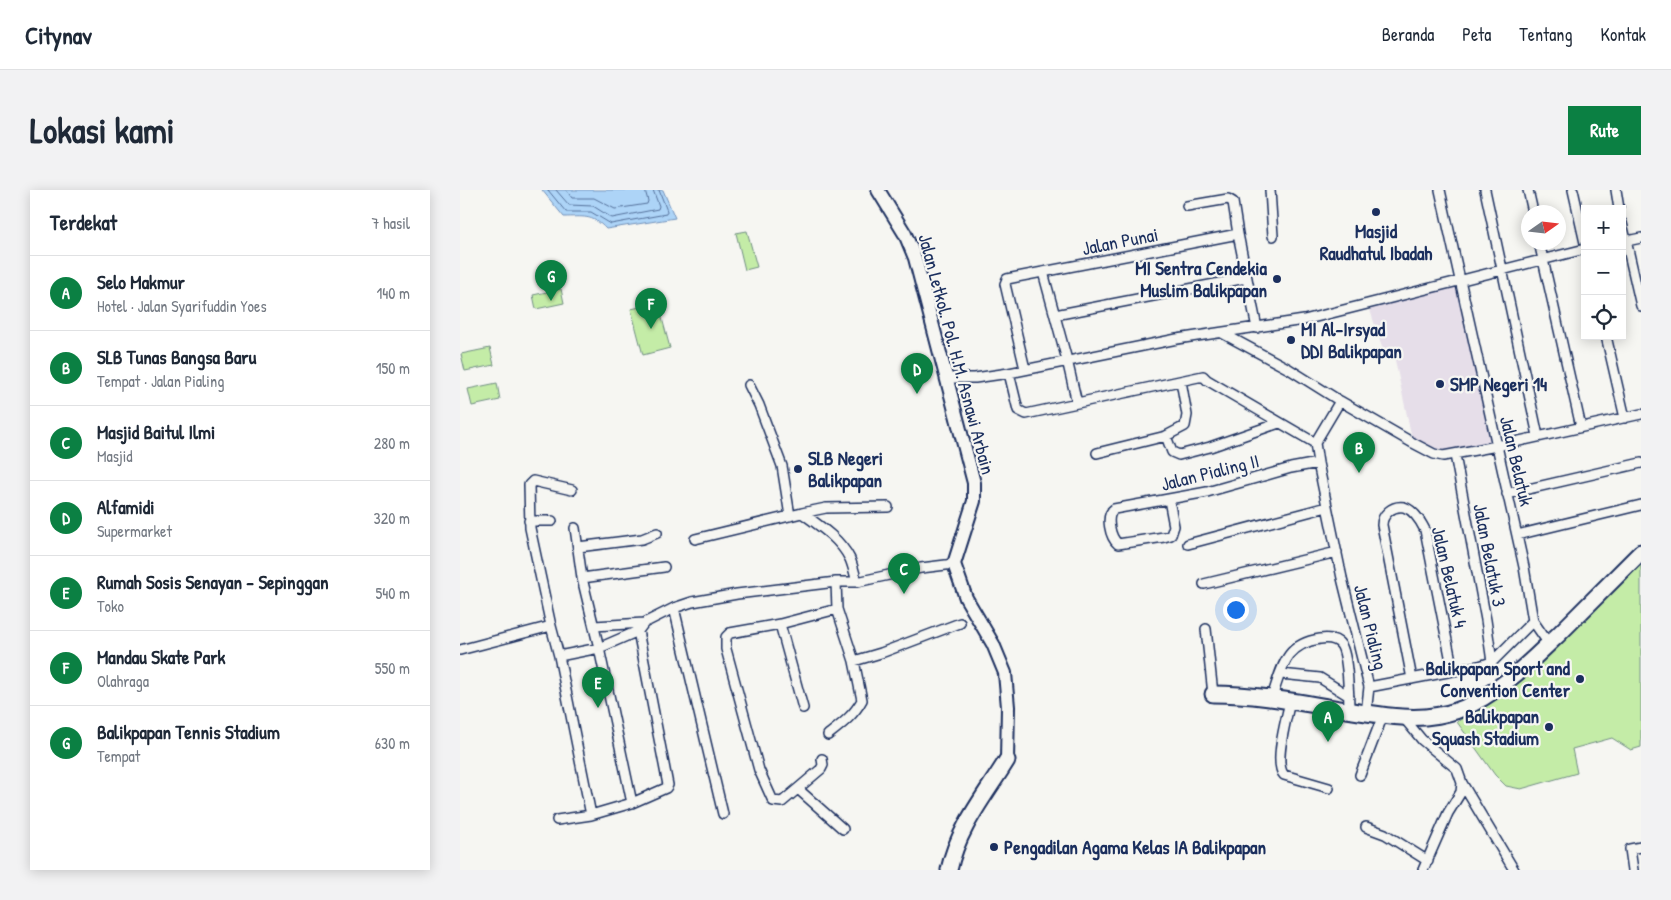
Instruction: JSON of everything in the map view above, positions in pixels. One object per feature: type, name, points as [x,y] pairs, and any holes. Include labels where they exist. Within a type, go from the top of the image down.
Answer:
[{"type":"highway","points":[[1213,694],[1243,694],[1290,701],[1349,703],[1366,714],[1403,718],[1433,716],[1471,705],[1512,678],[1549,644],[1641,552]]},
{"type":"highway","points":[[949,870],[956,844],[963,829],[980,799],[1007,760]]},
{"type":"street","name":"Jalan Letkol. Pol. H.M. Asnawi Arbain","points":[[878,190],[895,215],[911,247],[974,483],[974,501],[954,564]]},
{"type":"street","points":[[1270,190],[1273,236]]},
{"type":"street","name":"Jalan Belatuk","points":[[1440,190],[1517,535],[1534,622],[1549,644]]},
{"type":"street","points":[[1485,190],[1538,436]]},
{"type":"street","points":[[1528,190],[1531,205]]},
{"type":"street","points":[[1573,190],[1581,225]]},
{"type":"street","points":[[1616,190],[1618,205]]},
{"type":"street","points":[[1187,206],[1228,199],[1233,202],[1257,328]]},
{"type":"street","name":"Jalan Punai","points":[[1025,369],[1005,280],[1238,234]]},
{"type":"street","points":[[1626,242],[1641,238]]},
{"type":"street","points":[[1541,250],[1581,427]]},
{"type":"street","points":[[1626,250],[1641,306]]},
{"type":"street","points":[[946,378],[975,378],[1009,373],[1067,360],[1186,338],[1304,320],[1581,251]]},
{"type":"street","points":[[1043,272],[1067,360],[1076,403]]},
{"type":"street","points":[[1055,315],[1246,278]]},
{"type":"street","points":[[1222,333],[1289,369],[1340,401],[1434,454],[1443,456],[1455,455],[1641,414]]},
{"type":"street","points":[[1607,340],[1626,418]]},
{"type":"street","points":[[1009,373],[1018,410],[1026,414],[1203,376],[1315,443],[1340,401]]},
{"type":"street","points":[[1097,453],[1166,436],[1185,426],[1187,421],[1181,381]]},
{"type":"street","points":[[749,385],[760,405],[782,466],[790,516]]},
{"type":"street","points":[[1166,436],[1172,452],[1179,455],[1210,447],[1279,423]]},
{"type":"street","name":"Jalan Pialing","points":[[1315,443],[1327,507],[1369,687],[1492,662],[1534,622]]},
{"type":"street","name":"Jalan Belatuk 3","points":[[1455,455],[1492,662]]},
{"type":"street","name":"Jalan Pialing II","points":[[1169,500],[1174,526],[1171,535],[1118,544],[1113,538],[1109,517],[1114,509],[1207,492],[1291,468],[1318,463]]},
{"type":"street","points":[[1508,494],[1641,464]]},
{"type":"street","points":[[572,490],[531,482],[529,485],[529,521],[591,815]]},
{"type":"street","points":[[1517,535],[1641,505]]},
{"type":"street","points":[[695,539],[826,508],[888,507]]},
{"type":"street","points":[[1188,544],[1327,507]]},
{"type":"street","name":"Jalan Belatuk 4","points":[[1412,679],[1382,525],[1382,519],[1386,513],[1403,507],[1420,520],[1425,530],[1453,671]]},
{"type":"street","points":[[802,513],[825,529],[841,544],[851,560],[857,582]]},
{"type":"street","points":[[529,521],[552,521]]},
{"type":"street","points":[[575,528],[582,578],[632,803]]},
{"type":"street","points":[[578,546],[642,539],[657,533]]},
{"type":"street","points":[[1204,584],[1337,552]]},
{"type":"street","points":[[559,656],[599,648],[674,608],[692,602],[738,594],[836,582],[857,582],[921,568],[954,564],[966,598],[993,644],[1005,673],[1008,706],[1007,760]]},
{"type":"street","points":[[582,578],[664,566]]},
{"type":"street","points":[[828,735],[856,711],[862,700],[854,661],[837,609],[836,582]]},
{"type":"street","points":[[674,608],[723,814]]},
{"type":"street","points":[[822,759],[823,765],[821,769],[798,789],[782,802],[773,801],[758,770],[726,649],[726,637],[730,632],[780,624],[837,609]]},
{"type":"street","points":[[854,661],[881,653],[960,622]]},
{"type":"street","points":[[780,624],[803,708]]},
{"type":"street","points":[[460,650],[551,626]]},
{"type":"street","points":[[594,626],[641,627]]},
{"type":"street","points":[[557,820],[591,815],[632,803],[666,788],[668,784],[641,627]]},
{"type":"street","points":[[1206,629],[1213,694]]},
{"type":"street","points":[[1272,698],[1287,656],[1309,640],[1326,638],[1333,639],[1341,644],[1345,656],[1349,703]]},
{"type":"street","points":[[1280,674],[1320,678],[1349,703]]},
{"type":"street","points":[[1366,714],[1369,687]]},
{"type":"street","points":[[1290,701],[1280,753],[1281,772],[1284,775],[1329,788]]},
{"type":"street","points":[[1360,775],[1383,715]]},
{"type":"street","points":[[1403,718],[1422,740],[1457,769],[1462,783],[1514,870]]},
{"type":"street","points":[[1423,870],[1448,813],[1461,792],[1462,783]]},
{"type":"street","points":[[798,789],[843,828]]},
{"type":"street","points":[[1366,827],[1386,834],[1428,861]]},
{"type":"street","points":[[1633,870],[1630,848],[1641,847]]},
{"type":"shaded area","name":"SMP Negeri 14","points":[[1458,284],[1492,444],[1443,453],[1413,443],[1393,351],[1391,348],[1383,350],[1368,304]]},
{"type":"green space","points":[[747,231],[757,267],[745,270],[736,233]]},
{"type":"green space","points":[[561,289],[564,303],[536,309],[533,295]]},
{"type":"green space","points":[[658,303],[670,348],[643,355],[631,309]]},
{"type":"green space","points":[[490,348],[494,365],[465,371],[461,354]]},
{"type":"green space","points":[[497,383],[500,400],[472,406],[468,389]]},
{"type":"green space","name":"Balikpapan Sport and Convention Center","points":[[1641,562],[1641,747],[1631,750],[1612,738],[1572,749],[1577,773],[1521,789],[1506,786],[1495,775],[1457,722],[1537,667]]},
{"type":"water","points":[[542,190],[663,190],[675,218],[606,229],[592,219],[564,217]]},
{"type":"place","name":"Masjid Raudhatul Ibadah","points":[[1376,212]]},
{"type":"place","name":"MI Sentra Cendekia Muslim Balikpapan","points":[[1277,279]]},
{"type":"place","name":"Balikpapan Tennis Stadium","points":[[551,301]]},
{"type":"place","name":"Mandau Skate Park","points":[[651,329]]},
{"type":"place","name":"MI Al-Irsyad DDI Balikpapan","points":[[1291,340]]},
{"type":"place","name":"SMP Negeri 14","points":[[1440,384]]},
{"type":"place","name":"Alfamidi","points":[[917,394]]},
{"type":"place","name":"SLB Negeri Balikpapan","points":[[798,469]]},
{"type":"place","name":"SLB Tunas Bangsa Baru","points":[[1359,473]]},
{"type":"place","name":"Masjid Baitul Ilmi","points":[[904,594]]},
{"type":"place","name":"Balikpapan Sport and Convention Center","points":[[1580,679]]},
{"type":"place","name":"Rumah Sosis Senayan - Sepinggan","points":[[598,708]]},
{"type":"place","name":"Balikpapan Squash Stadium","points":[[1549,727]]},
{"type":"place","name":"Selo Makmur","points":[[1328,742]]},
{"type":"place","name":"Pengadilan Agama Kelas IA Balikpapan","points":[[994,847]]}]
